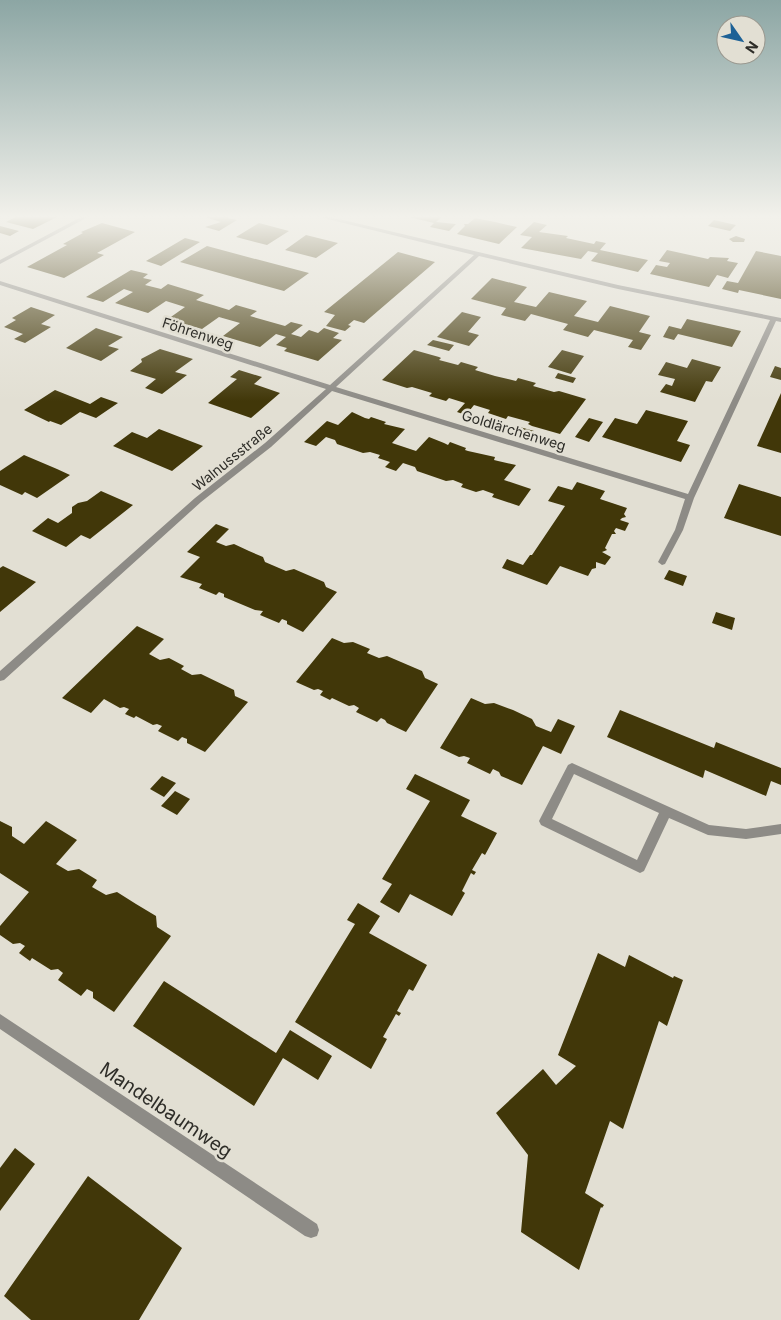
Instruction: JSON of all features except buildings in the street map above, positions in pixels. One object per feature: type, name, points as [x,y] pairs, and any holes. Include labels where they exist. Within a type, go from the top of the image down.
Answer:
[{"type":"street","name":"Walnussstraße","points":[[0,677],[198,500],[268,445],[452,278]]},
{"type":"street","points":[[577,278],[778,319],[690,498],[679,530],[662,562]]},
{"type":"street","name":"Föhrenweg","points":[[0,283],[331,388]]},
{"type":"street","name":"Goldlärchenweg","points":[[331,388],[690,498]]},
{"type":"street","points":[[666,811],[640,867],[545,821],[572,768],[708,830],[746,834],[781,829]]},
{"type":"street","name":"Mandelbaumweg","points":[[0,1021],[311,1230]]}]
